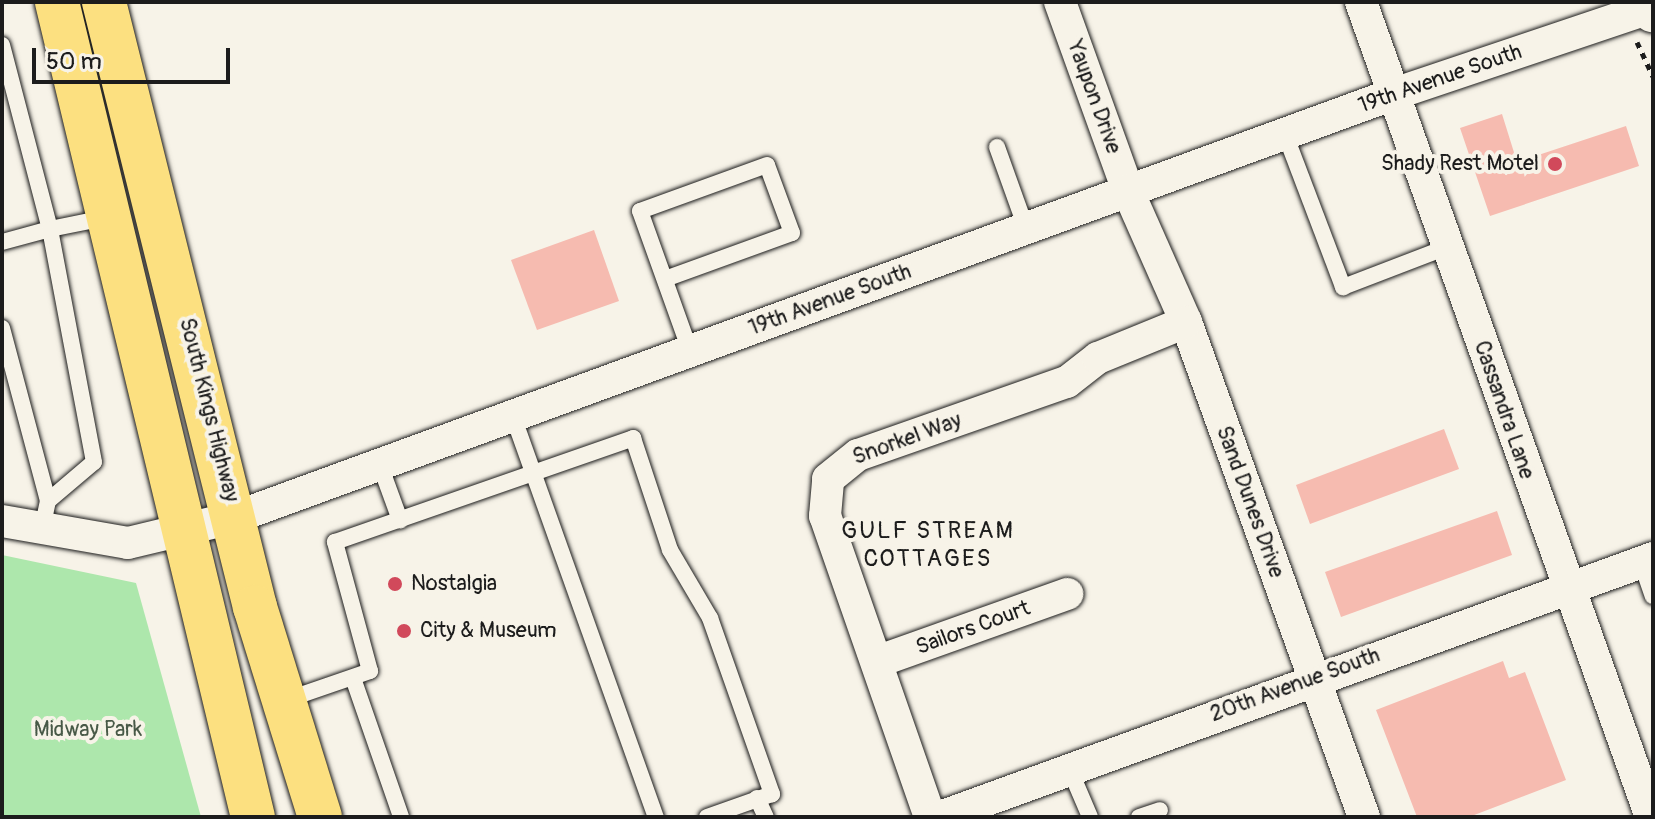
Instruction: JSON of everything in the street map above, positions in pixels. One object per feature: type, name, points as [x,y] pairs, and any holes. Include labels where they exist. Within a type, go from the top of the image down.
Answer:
[{"type":"main road","points":[[57,2],[253,817]]},
{"type":"main road","name":"South Kings Highway","points":[[104,2],[284,700],[320,817]]},
{"type":"street","name":"Yaupon Drive","points":[[1060,2],[1128,191]]},
{"type":"street","name":"Cassandra Lane","points":[[1361,2],[1565,588],[1649,802]]},
{"type":"street","name":"19th Avenue South","points":[[2,521],[45,515],[128,543],[183,526],[236,517],[1394,94],[1652,6]]},
{"type":"street","name":"Sand Dunes Drive","points":[[1128,191],[1186,322],[1364,817]]},
{"type":"street","name":"Snorkel Way","points":[[930,817],[879,661],[825,516],[824,489],[835,469],[1067,382],[1098,358],[1186,322]]},
{"type":"street","name":"20th Avenue South","points":[[940,817],[1313,677],[1647,560]]},
{"type":"street","name":"Sailors Court","points":[[879,661],[1067,594]]},
{"type":"lane","points":[[2,45],[50,229],[94,462],[45,515]]},
{"type":"lane","points":[[1285,134],[1343,287],[1447,247]]},
{"type":"lane","points":[[997,147],[1026,228]]},
{"type":"lane","points":[[665,279],[792,233],[767,165],[640,211],[690,351]]},
{"type":"lane","points":[[2,242],[111,217]]},
{"type":"lane","points":[[2,328],[45,515]]},
{"type":"lane","points":[[513,416],[656,817]]},
{"type":"lane","points":[[284,700],[370,671],[335,542],[633,438],[670,550],[710,618],[772,794],[707,817]]},
{"type":"lane","points":[[380,465],[400,520]]},
{"type":"lane","points":[[1647,560],[1653,596]]},
{"type":"lane","points":[[353,678],[401,817]]},
{"type":"lane","points":[[1070,770],[1090,817]]},
{"type":"lane","points":[[757,798],[766,817]]},
{"type":"lane","points":[[1139,817],[1160,810]]},
{"type":"green space","name":"Midway Park","points":[[2,555],[136,583],[201,817],[2,817]]},
{"type":"building","name":"Shady Rest Motel","points":[[1502,114],[1517,162],[1626,126],[1639,166],[1490,216],[1460,128]]},
{"type":"building","points":[[594,230],[619,301],[537,330],[511,260]]},
{"type":"building","points":[[1444,429],[1459,469],[1310,524],[1296,485]]},
{"type":"building","points":[[1497,511],[1512,555],[1341,617],[1325,572]]},
{"type":"building","points":[[1503,661],[1509,678],[1525,672],[1566,780],[1469,817],[1417,817],[1376,710]]},
{"type":"place","name":"Shady Rest Motel","points":[[1555,164]]},
{"type":"place","name":"Nostalgia","points":[[395,584]]},
{"type":"place","name":"City & Museum","points":[[404,631]]},
{"type":"district","name":"GULF STREAM COTTAGES","points":[[928,545]]}]
